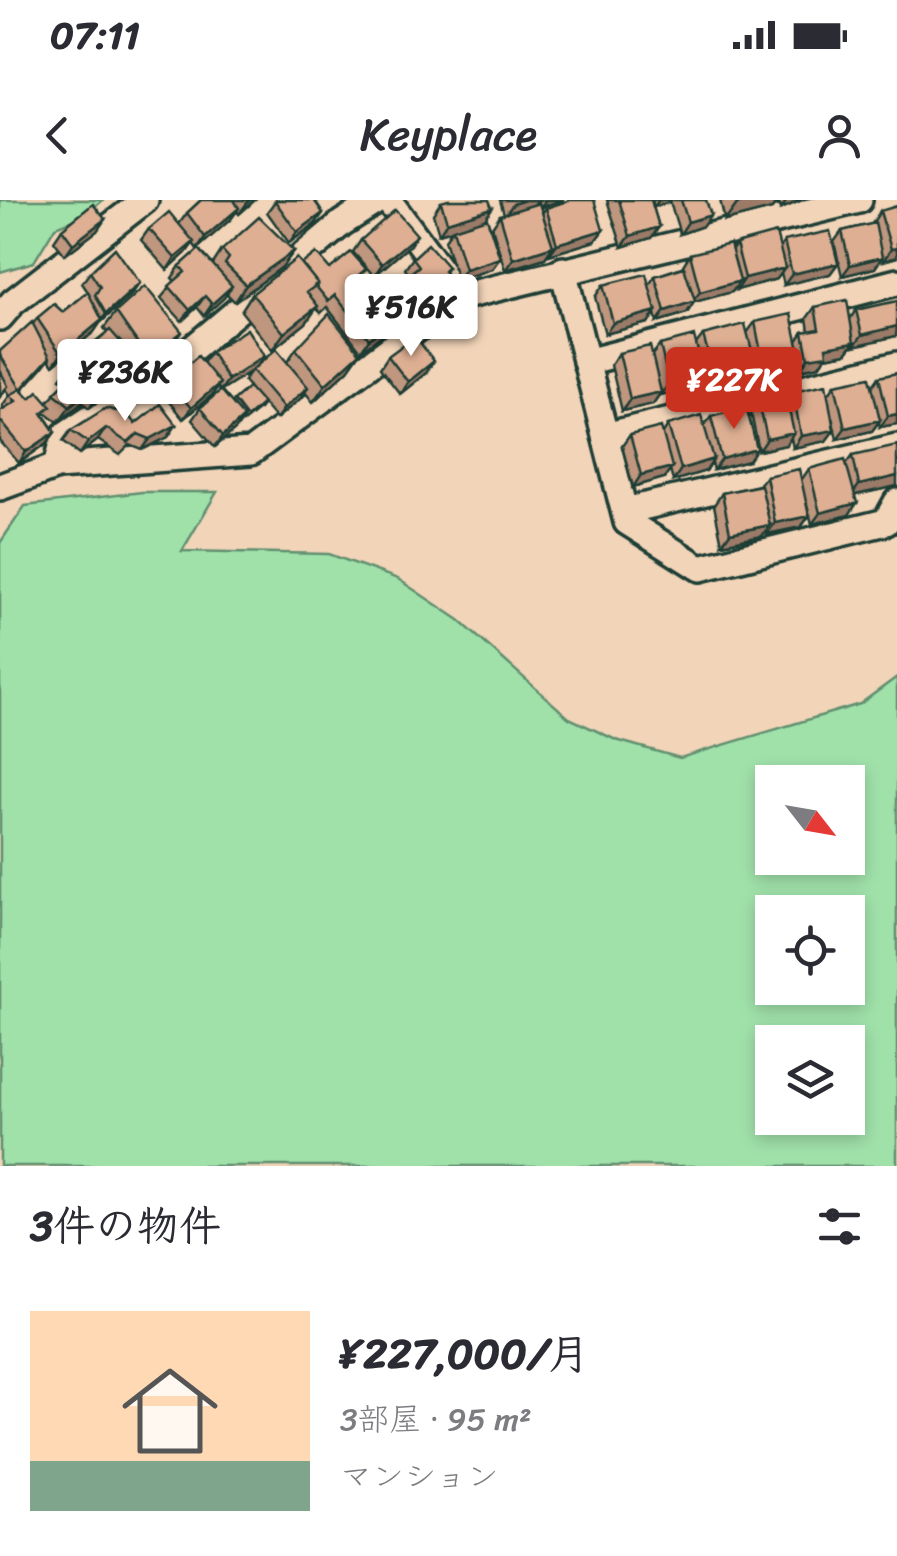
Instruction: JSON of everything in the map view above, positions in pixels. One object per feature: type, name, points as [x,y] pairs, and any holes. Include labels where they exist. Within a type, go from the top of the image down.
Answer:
[{"type":"street","points":[[0,317],[13,302],[145,200]]},
{"type":"street","points":[[57,466],[65,435],[186,354],[342,222],[378,200]]},
{"type":"street","points":[[388,200],[460,296]]},
{"type":"street","points":[[0,487],[57,466],[251,452],[460,296],[709,226],[859,200]]},
{"type":"street","points":[[562,270],[627,522],[700,568],[886,522],[897,502]]},
{"type":"street","points":[[586,362],[897,282]]},
{"type":"street","points":[[605,436],[897,365]]},
{"type":"street","points":[[624,511],[897,447]]},
{"type":"green space","points":[[0,200],[103,200],[85,216],[55,227],[34,262],[0,272]]},
{"type":"green space","points":[[142,492],[217,492],[182,551],[329,554],[398,579],[459,620],[569,718],[616,740],[680,758],[860,704],[897,677],[897,1166],[0,1166],[0,543],[25,506]]},
{"type":"building","points":[[201,200],[234,200],[239,208],[205,237],[187,213]]},
{"type":"building","points":[[276,200],[314,200],[323,213],[297,232]]},
{"type":"building","points":[[489,200],[492,208],[447,222],[441,202]]},
{"type":"building","points":[[570,200],[594,200],[603,230],[557,244],[546,208]]},
{"type":"building","points":[[619,200],[651,200],[659,227],[630,236]]},
{"type":"building","points":[[681,200],[706,200],[711,215],[688,222]]},
{"type":"building","points":[[539,203],[553,246],[513,259],[500,215]]},
{"type":"building","points":[[93,204],[105,219],[73,244],[62,229]]},
{"type":"building","points":[[897,206],[897,248],[891,249],[880,211]]},
{"type":"building","points":[[395,210],[417,235],[382,264],[361,240]]},
{"type":"building","points":[[169,212],[194,242],[175,258],[149,229]]},
{"type":"building","points":[[259,217],[294,251],[246,285],[225,264],[229,258],[222,250]]},
{"type":"building","points":[[487,218],[500,258],[465,269],[453,229]]},
{"type":"building","points":[[875,223],[882,257],[850,265],[842,231]]},
{"type":"building","points":[[830,231],[838,263],[792,274],[784,241]]},
{"type":"building","points":[[776,233],[785,268],[745,278],[736,244]]},
{"type":"building","points":[[428,244],[448,267],[444,271],[449,277],[411,309],[393,288],[419,266],[413,258]]},
{"type":"building","points":[[730,244],[740,281],[700,292],[690,254]]},
{"type":"building","points":[[115,248],[140,283],[106,314],[95,295],[100,287],[90,272]]},
{"type":"building","points":[[199,249],[232,286],[212,304],[205,296],[190,310],[169,286],[185,272],[180,266]]},
{"type":"building","points":[[351,252],[366,269],[360,274],[392,322],[369,339],[335,295],[328,301],[302,264],[316,253],[330,269]]},
{"type":"building","points":[[297,258],[318,284],[307,292],[318,306],[284,333],[252,294]]},
{"type":"building","points":[[684,267],[695,301],[665,311],[655,276]]},
{"type":"building","points":[[646,274],[656,311],[613,323],[603,285]]},
{"type":"building","points":[[145,286],[182,332],[148,358],[116,312]]},
{"type":"building","points":[[88,292],[102,320],[61,354],[37,318],[54,304],[63,312]]},
{"type":"building","points":[[847,300],[854,342],[826,347],[827,355],[808,358],[803,332],[819,329],[815,307]]},
{"type":"building","points":[[897,301],[897,326],[862,335],[856,310]]},
{"type":"building","points":[[329,314],[360,353],[325,385],[296,349]]},
{"type":"building","points":[[791,314],[799,350],[762,358],[755,322]]},
{"type":"building","points":[[32,322],[50,357],[21,389],[0,351]]},
{"type":"building","points":[[745,324],[755,362],[714,374],[703,335]]},
{"type":"building","points":[[247,329],[264,356],[228,380],[211,352]]},
{"type":"building","points":[[110,330],[139,363],[101,391],[94,385],[70,406],[54,393],[80,368],[72,361]]},
{"type":"building","points":[[415,336],[434,361],[408,382],[388,356]]},
{"type":"building","points":[[694,336],[704,375],[669,383],[660,345]]},
{"type":"building","points":[[650,346],[661,392],[630,399],[619,353]]},
{"type":"building","points":[[276,349],[308,387],[284,408],[252,370]]},
{"type":"building","points":[[198,356],[220,383],[191,408],[169,381]]},
{"type":"building","points":[[0,370],[8,386],[0,395]]},
{"type":"building","points":[[897,373],[897,414],[888,416],[879,377]]},
{"type":"building","points":[[870,377],[880,420],[845,428],[835,384]]},
{"type":"building","points":[[826,384],[834,430],[801,436],[793,391]]},
{"type":"building","points":[[249,387],[263,403],[247,417],[234,400]]},
{"type":"building","points":[[21,389],[30,398],[38,391],[51,406],[42,413],[55,432],[26,452],[0,420],[0,411],[16,401],[10,395]]},
{"type":"building","points":[[221,390],[244,417],[223,436],[200,408]]},
{"type":"building","points":[[786,396],[794,433],[767,439],[759,402]]},
{"type":"building","points":[[120,404],[135,424],[160,404],[176,425],[150,439],[138,434],[128,443],[106,428],[88,442],[71,430],[106,408],[116,411]]},
{"type":"building","points":[[746,406],[757,449],[722,459],[711,416]]},
{"type":"building","points":[[701,415],[714,459],[681,469],[668,425]]},
{"type":"building","points":[[661,427],[672,467],[641,475],[630,435]]},
{"type":"building","points":[[897,445],[897,476],[859,485],[853,455]]},
{"type":"building","points":[[845,459],[857,503],[820,513],[809,469]]},
{"type":"building","points":[[799,469],[809,516],[775,523],[766,476]]},
{"type":"building","points":[[761,485],[770,525],[730,533],[722,493]]}]
